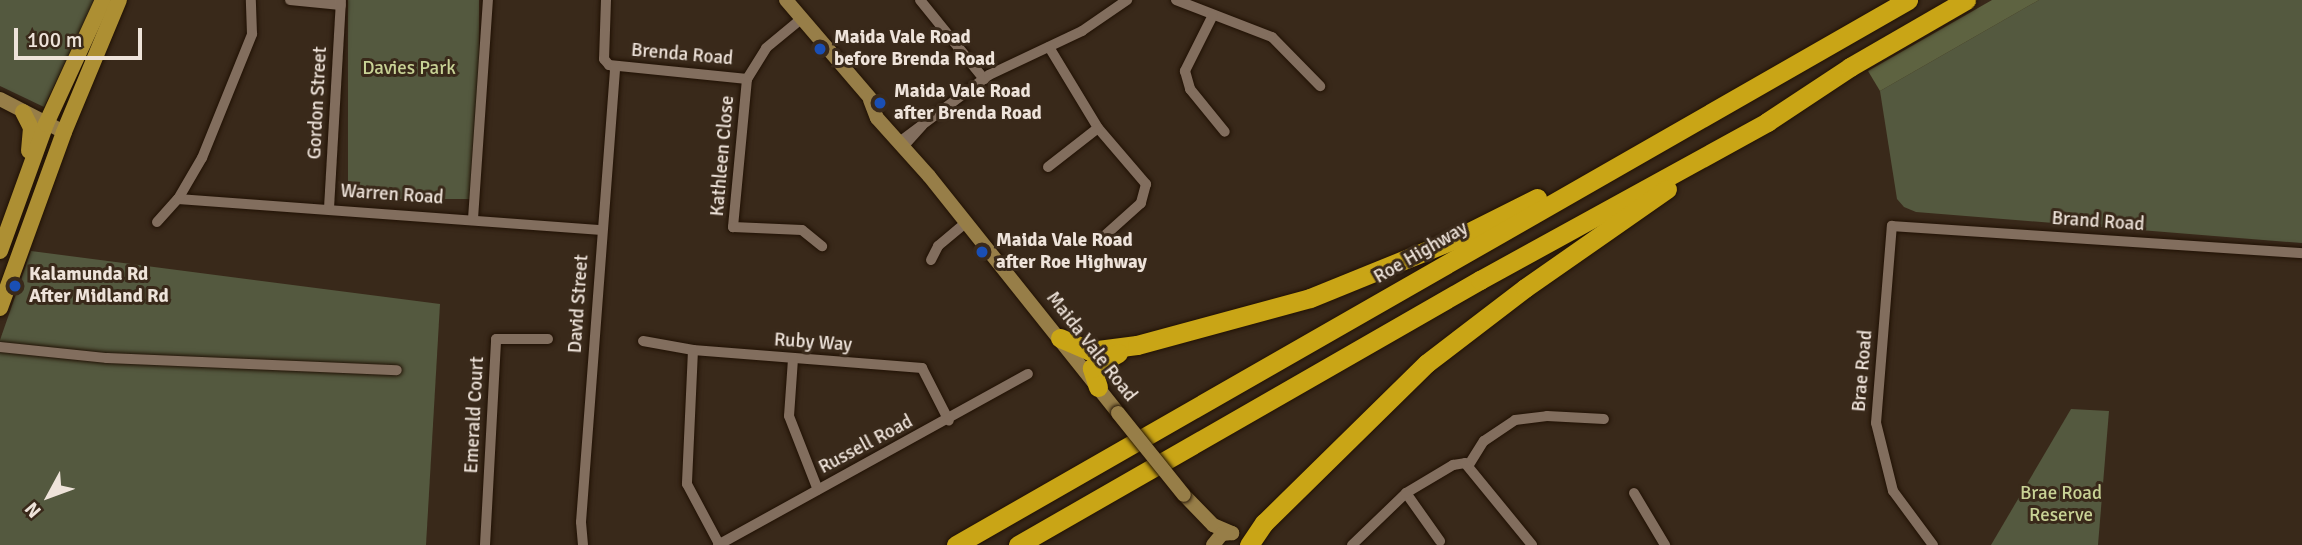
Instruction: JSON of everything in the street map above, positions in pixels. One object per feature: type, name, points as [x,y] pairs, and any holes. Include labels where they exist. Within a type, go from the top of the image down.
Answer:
[{"type":"highway","name":"Roe Highway","points":[[956,545],[1908,0]]},
{"type":"highway","points":[[1247,545],[1264,523],[1427,363],[1525,288],[1850,67],[1966,0]]},
{"type":"highway","points":[[1017,545],[1480,280],[1767,122]]},
{"type":"highway","points":[[1060,338],[1090,351],[1137,345],[1310,298],[1453,240],[1641,152]]},
{"type":"highway","points":[[1098,387],[1093,366],[1137,345]]},
{"type":"main road","points":[[13,211],[48,121],[103,0]]},
{"type":"main road","points":[[0,309],[65,129],[119,0]]},
{"type":"main road","name":"Maida Vale Road","points":[[786,0],[870,100],[874,114],[903,143],[1184,495],[1213,525],[1232,533],[1247,545]]},
{"type":"main road","points":[[0,99],[65,129]]},
{"type":"main road","points":[[0,251],[32,139],[20,110]]},
{"type":"main road","name":"Maida Vale Road","points":[[1196,509],[1212,545]]},
{"type":"main road","points":[[1212,545],[1222,534],[1232,533]]},
{"type":"street","points":[[157,222],[178,199],[202,158],[252,34],[251,0]]},
{"type":"street","points":[[290,0],[341,2]]},
{"type":"street","points":[[473,219],[488,0]]},
{"type":"street","points":[[606,0],[604,59],[615,66]]},
{"type":"street","points":[[903,143],[984,79],[1095,24],[1127,0]]},
{"type":"street","points":[[1176,0],[1272,37],[1320,86]]},
{"type":"street","name":"Gordon Street","points":[[329,208],[341,2]]},
{"type":"street","points":[[926,2],[984,79]]},
{"type":"street","points":[[1213,15],[1185,71],[1190,89],[1225,132]]},
{"type":"street","name":"Brenda Road","points":[[615,66],[747,79],[766,48],[801,19]]},
{"type":"street","points":[[1049,47],[1098,128],[1142,177],[1146,191],[1141,204],[1102,239]]},
{"type":"street","name":"David Street","points":[[583,545],[581,522],[615,66]]},
{"type":"street","name":"Kathleen Close","points":[[747,79],[733,227],[802,230],[822,247]]},
{"type":"street","points":[[1048,167],[1098,128]]},
{"type":"street","name":"Warren Road","points":[[178,199],[602,230]]},
{"type":"street","points":[[930,260],[938,246],[967,222]]},
{"type":"street","name":"Brand Road","points":[[1892,226],[2302,253]]},
{"type":"street","name":"Brae Road","points":[[1892,226],[1876,423],[1893,491],[1933,545]]},
{"type":"street","name":"Emerald Court","points":[[485,545],[496,339],[548,339]]},
{"type":"street","name":"Ruby Way","points":[[643,341],[693,351],[922,368],[949,421]]},
{"type":"street","points":[[0,347],[107,358],[397,370]]},
{"type":"street","points":[[693,351],[687,484],[718,545]]},
{"type":"street","points":[[793,359],[789,416],[818,490]]},
{"type":"street","name":"Russell Road","points":[[718,545],[949,421],[1028,374]]},
{"type":"street","points":[[1470,463],[1484,441],[1515,419],[1604,419]]},
{"type":"street","points":[[1352,545],[1406,493],[1454,465],[1470,463]]},
{"type":"street","points":[[1470,463],[1532,545]]},
{"type":"street","points":[[1406,493],[1440,541]]},
{"type":"street","points":[[1634,493],[1665,545]]},
{"type":"green space","points":[[0,0],[95,0],[44,107],[0,86]]},
{"type":"green space","name":"Davies Park","points":[[348,0],[479,0],[479,199],[348,199]]},
{"type":"green space","points":[[1992,0],[2039,0],[1880,91],[1868,71]]},
{"type":"green space","points":[[2039,0],[2302,0],[2302,243],[1916,212],[1904,207],[1897,199],[1880,91]]},
{"type":"green space","points":[[31,251],[440,304],[426,545],[0,545],[0,340]]},
{"type":"green space","name":"Brae Road Reserve","points":[[2071,409],[2109,411],[2098,545],[1991,545]]},
{"type":"place","name":"Maida Vale Road before Brenda Road","points":[[820,49]]},
{"type":"place","name":"Maida Vale Road after Brenda Road","points":[[880,103]]},
{"type":"place","name":"Maida Vale Road after Roe Highway","points":[[982,252]]},
{"type":"place","name":"Kalamunda Rd After Midland Rd","points":[[15,286]]}]
